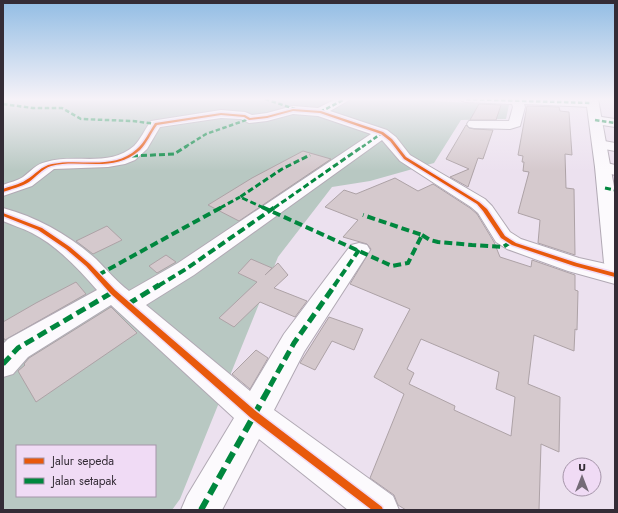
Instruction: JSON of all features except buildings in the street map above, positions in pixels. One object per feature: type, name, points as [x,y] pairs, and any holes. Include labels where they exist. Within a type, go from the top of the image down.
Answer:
[{"type":"main road","points":[[3,191],[27,182],[44,168],[51,165],[100,164],[129,156],[139,149],[156,124],[163,123]]},
{"type":"main road","points":[[352,123],[382,133],[391,140],[405,158],[478,203],[485,210],[503,237],[514,244],[576,265],[615,275]]},
{"type":"main road","points":[[474,124],[514,123]]},
{"type":"main road","points":[[596,123],[607,145],[615,263]]},
{"type":"main road","points":[[3,364],[18,348],[193,264],[382,133]]},
{"type":"main road","points":[[3,214],[40,229],[88,265],[120,298],[254,416],[379,510]]},
{"type":"main road","points":[[201,510],[294,343],[359,250]]},
{"type":"shaded area","points":[[3,123],[459,123],[434,163],[370,181],[332,187],[278,257],[180,499],[172,510],[3,510]]},
{"type":"marked path","points":[[148,123],[156,124]]},
{"type":"marked path","points":[[132,156],[174,154],[206,134],[238,123]]},
{"type":"marked path","points":[[128,304],[186,269],[382,133]]},
{"type":"marked path","points":[[310,155],[282,169],[240,197],[392,266],[408,263],[422,235],[363,215]]},
{"type":"marked path","points":[[605,188],[615,190]]},
{"type":"marked path","points":[[98,275],[240,197]]},
{"type":"marked path","points":[[422,235],[430,240],[438,242],[472,245],[503,247],[511,242]]},
{"type":"marked path","points":[[201,510],[294,343],[359,250]]},
{"type":"marked path","points":[[3,364],[18,348],[113,292]]},
{"type":"cycle path","points":[[3,191],[26,182],[44,168],[51,165],[62,163],[108,163],[119,161],[130,156],[139,149],[156,124],[163,123]]},
{"type":"cycle path","points":[[352,123],[382,133],[391,140],[405,158],[478,203],[485,210],[503,237],[514,244],[576,265],[615,275]]},
{"type":"cycle path","points":[[3,214],[40,229],[68,248],[88,265],[113,292],[254,415],[379,510]]}]
